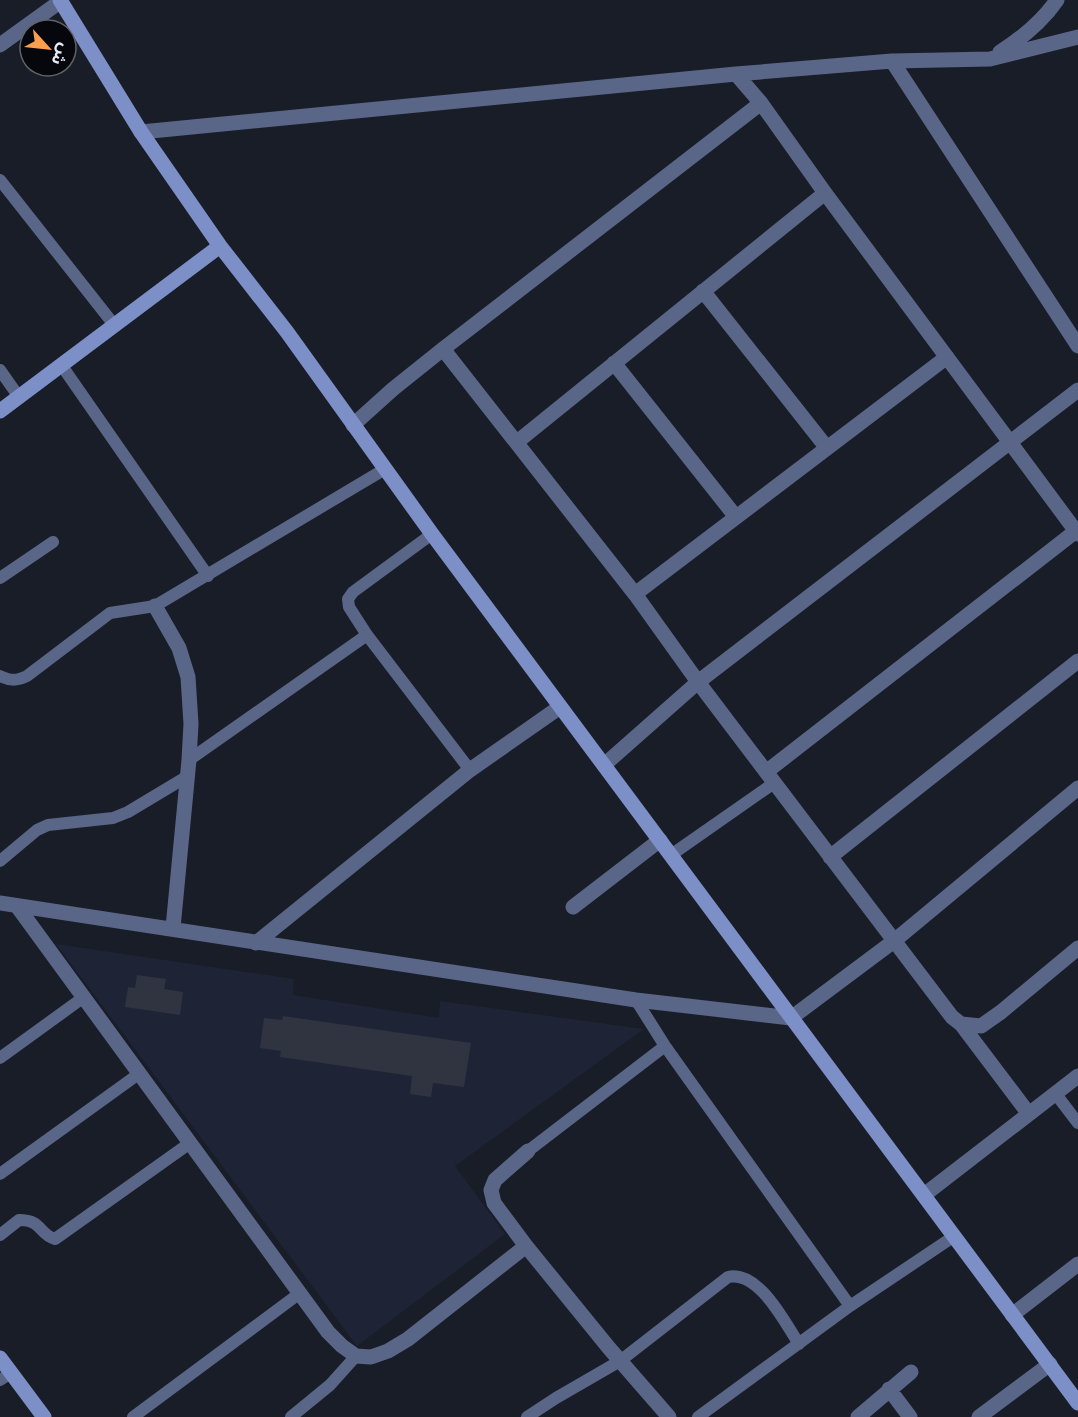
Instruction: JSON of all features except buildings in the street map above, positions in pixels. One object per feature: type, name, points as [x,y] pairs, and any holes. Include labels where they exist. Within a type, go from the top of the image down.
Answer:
[{"type":"street","points":[[990,59],[1022,37],[1057,0]]},
{"type":"street","points":[[0,45],[61,1],[141,132],[220,246],[287,332],[432,534],[1078,1403]]},
{"type":"street","points":[[141,132],[736,74],[892,61],[990,59],[1078,37]]},
{"type":"street","points":[[892,61],[1078,346]]},
{"type":"street","points":[[736,74],[761,104],[1077,532],[770,777]]},
{"type":"street","points":[[353,425],[443,349],[761,104]]},
{"type":"street","points":[[517,442],[825,193]]},
{"type":"street","points":[[0,411],[220,246]]},
{"type":"street","points":[[703,291],[827,448]]},
{"type":"street","points":[[443,349],[635,594],[933,995],[961,1024],[1029,1114]]},
{"type":"street","points":[[635,594],[947,357]]},
{"type":"street","points":[[614,363],[736,517]]},
{"type":"street","points":[[604,765],[699,682],[1078,390]]},
{"type":"street","points":[[155,606],[178,648],[188,677],[191,724],[173,928]]},
{"type":"street","points":[[830,857],[1078,661]]},
{"type":"street","points":[[256,943],[470,770],[560,706]]},
{"type":"street","points":[[0,903],[636,1000],[791,1018],[894,941],[1078,788]]},
{"type":"street","points":[[573,907],[660,840]]},
{"type":"street","points":[[17,906],[328,1332],[356,1356],[371,1357],[408,1339],[526,1246]]},
{"type":"street","points":[[961,1024],[981,1026],[1078,948]]},
{"type":"street","points":[[924,1195],[1078,1076]]},
{"type":"street","points":[[528,1151],[495,1180],[491,1190],[495,1203],[526,1246],[669,1417]]},
{"type":"street","points":[[1012,1315],[1078,1264]]},
{"type":"street","points":[[0,1358],[5,1377],[44,1417]]},
{"type":"street","points":[[979,1417],[1050,1364]]},
{"type":"street","points":[[858,1417],[911,1371]]},
{"type":"street","points":[[889,1389],[910,1417]]},
{"type":"lane","points":[[0,180],[115,326]]},
{"type":"lane","points":[[62,366],[208,576]]},
{"type":"lane","points":[[0,370],[19,397]]},
{"type":"lane","points":[[0,676],[9,680],[17,680],[27,676],[110,613],[155,606],[385,469]]},
{"type":"lane","points":[[432,534],[353,592],[348,599],[349,607],[367,635],[470,770]]},
{"type":"lane","points":[[0,578],[53,542]]},
{"type":"lane","points":[[189,760],[367,635]]},
{"type":"lane","points":[[0,861],[37,830],[48,825],[113,818],[128,812],[188,776]]},
{"type":"lane","points":[[671,855],[770,777]]},
{"type":"lane","points":[[0,1058],[84,997]]},
{"type":"lane","points":[[636,1000],[664,1046],[850,1306]]},
{"type":"lane","points":[[528,1151],[664,1046]]},
{"type":"lane","points":[[0,1174],[140,1073]]},
{"type":"lane","points":[[1055,1093],[1078,1124]]},
{"type":"lane","points":[[0,1235],[19,1220],[29,1220],[37,1223],[48,1237],[55,1239],[190,1143]]},
{"type":"lane","points":[[698,1417],[850,1306],[953,1237]]},
{"type":"lane","points":[[527,1417],[620,1361],[724,1280],[733,1276],[748,1281],[765,1293],[799,1344]]},
{"type":"lane","points":[[133,1417],[300,1293]]},
{"type":"lane","points":[[291,1417],[330,1384],[356,1356]]},
{"type":"shaded area","points":[[56,944],[294,979],[293,995],[439,1018],[440,1001],[644,1029],[455,1166],[505,1234],[357,1346]]}]
